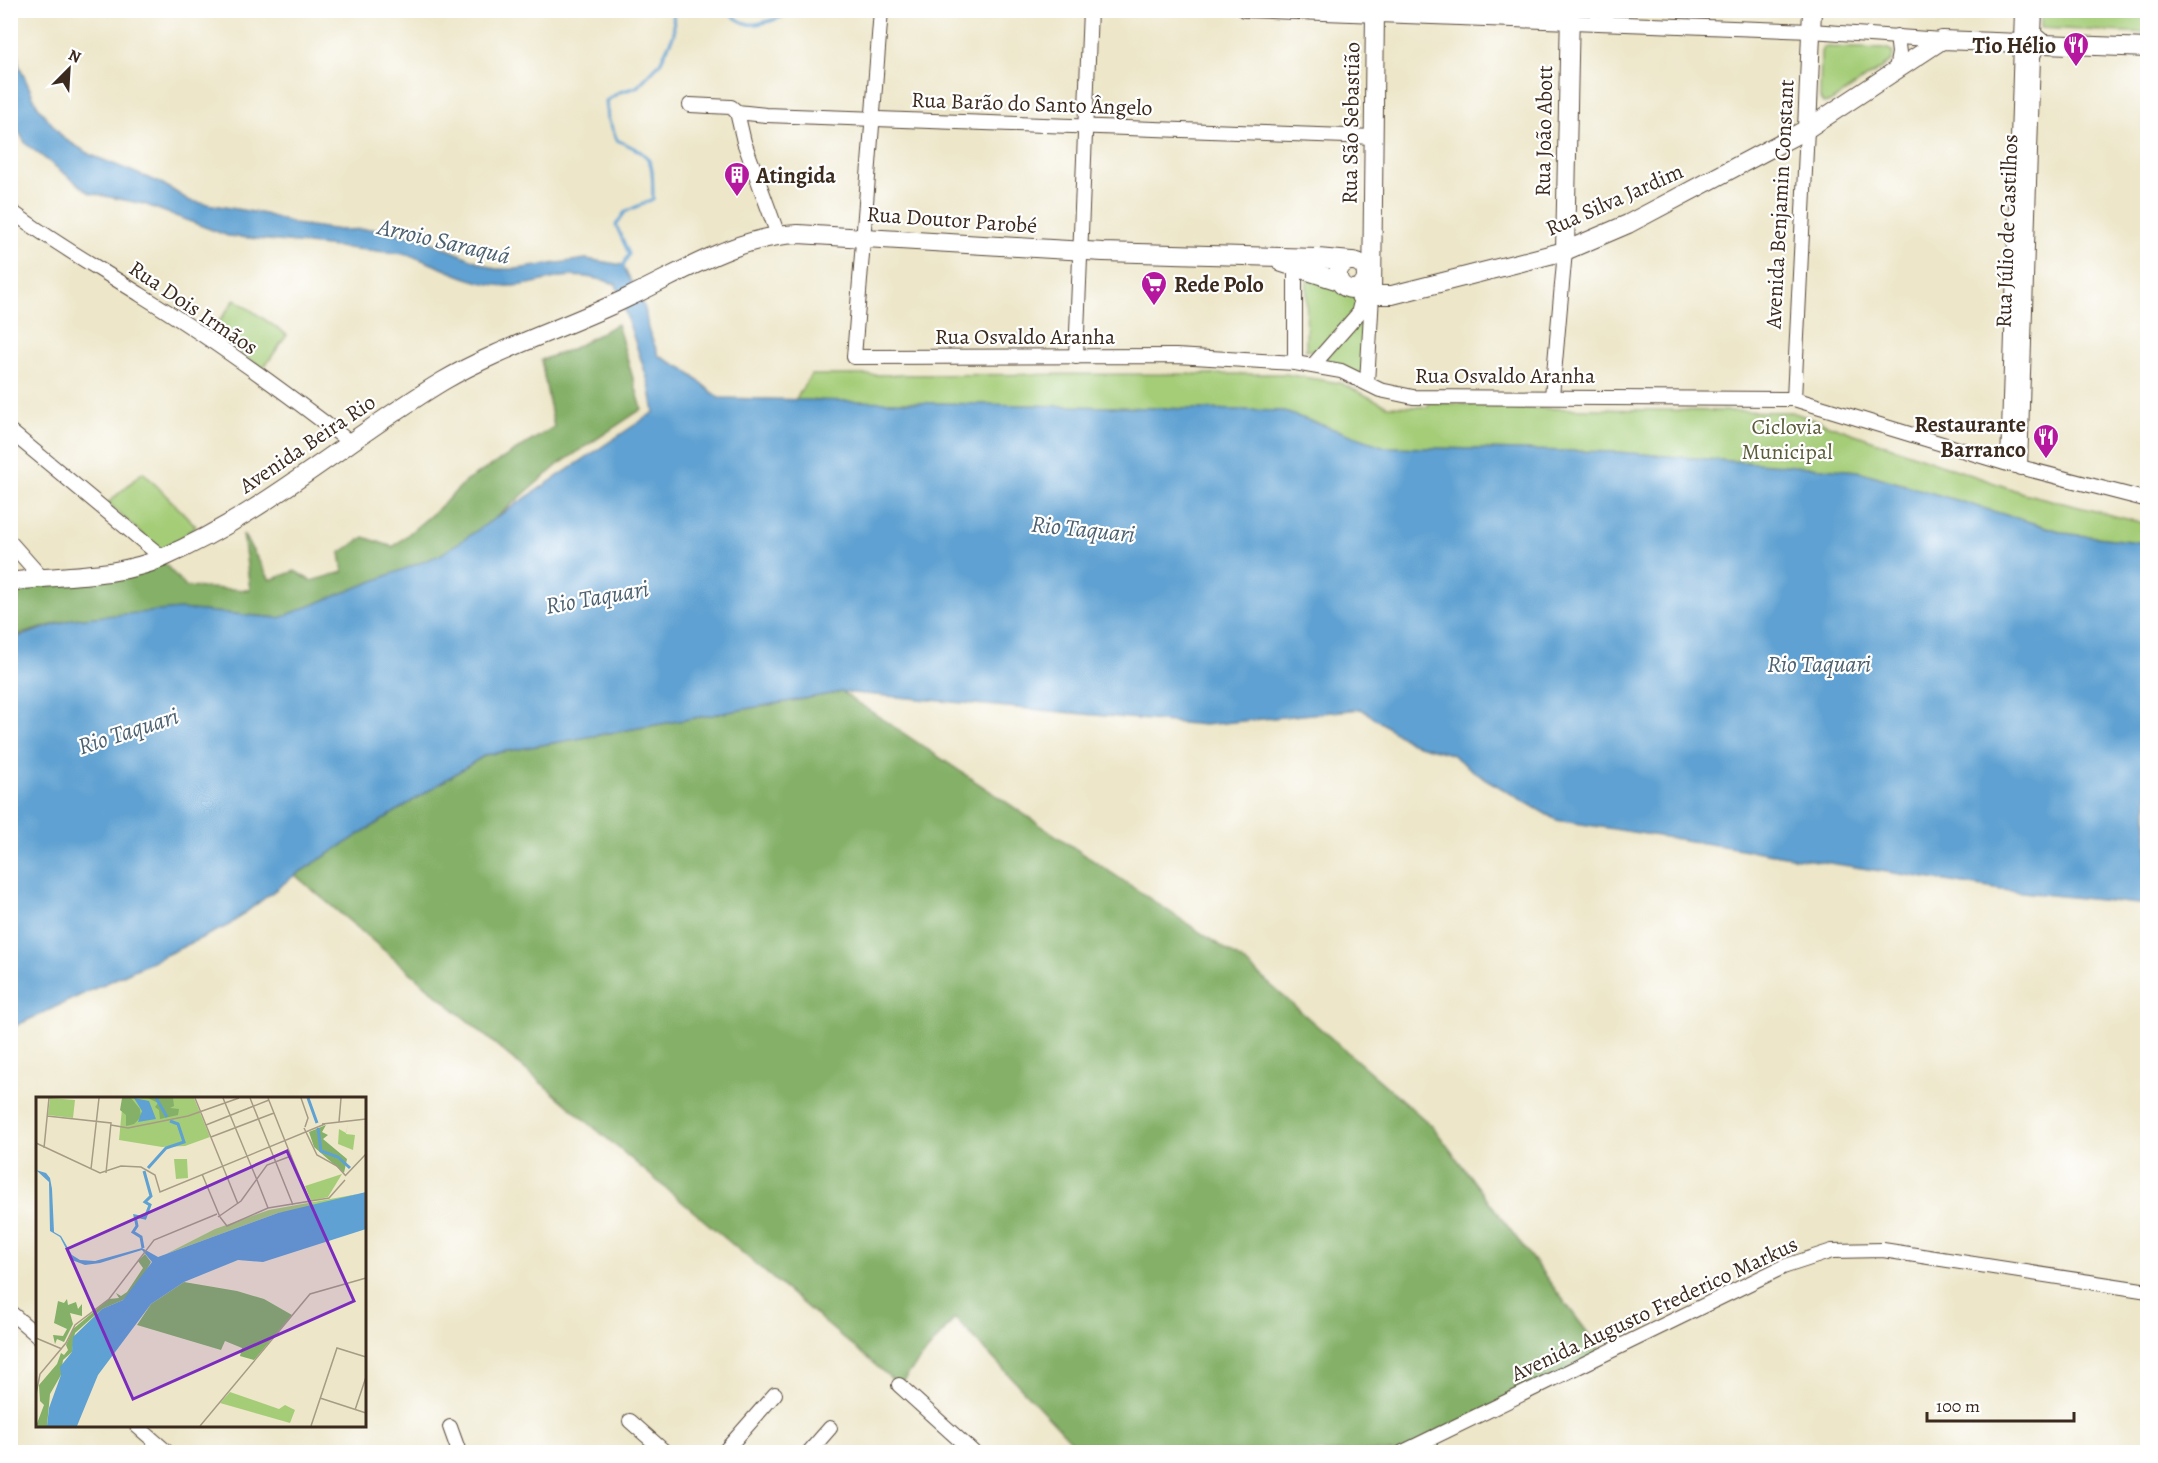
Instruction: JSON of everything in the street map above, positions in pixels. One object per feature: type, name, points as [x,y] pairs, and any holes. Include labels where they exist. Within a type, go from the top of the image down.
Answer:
[{"type":"main road","name":"Avenida Benjamin Constant","points":[[1804,125],[1812,10]]},
{"type":"main road","name":"Rua São Sebastião","points":[[1359,278],[1372,237],[1375,13]]},
{"type":"main road","name":"Rua João Abott","points":[[1565,251],[1570,16]]},
{"type":"main road","points":[[1942,40],[2021,41],[2148,48]]},
{"type":"main road","name":"Rua Silva Jardim","points":[[1359,278],[1406,290],[1565,251],[1628,224],[1804,125],[1815,114],[1835,112],[1942,40]]},
{"type":"main road","name":"Rua Doutor Parobé","points":[[645,290],[725,252],[778,235],[865,237],[1082,251],[1266,257],[1359,278]]},
{"type":"main road","name":"Rua Doutor Parobé","points":[[1266,257],[1295,267],[1359,278]]},
{"type":"main road","name":"Avenida Beira Rio","points":[[10,582],[131,568],[163,558],[245,513],[469,366],[645,290]]},
{"type":"street","points":[[865,237],[881,10]]},
{"type":"street","points":[[1076,357],[1090,10]]},
{"type":"street","points":[[1244,10],[1570,16],[1942,40]]},
{"type":"street","name":"Rua Júlio de Castilhos","points":[[2014,466],[2024,119],[2022,10]]},
{"type":"street","points":[[2035,10],[2034,34],[2046,44]]},
{"type":"street","points":[[1896,69],[1899,53],[1897,36]]},
{"type":"street","name":"Rua Júlio de Castilhos","points":[[2024,119],[2034,51],[2040,45],[2046,44]]},
{"type":"street","name":"Rua Barão do Santo Ângelo","points":[[690,105],[730,107],[737,112],[1374,137]]},
{"type":"street","points":[[737,112],[744,142],[778,235]]},
{"type":"street","name":"Avenida Benjamin Constant","points":[[1794,399],[1804,125]]},
{"type":"street","name":"Rua Dois Irmãos","points":[[10,210],[50,240],[142,296],[208,340],[299,403],[351,443]]},
{"type":"street","name":"Rua Osvaldo Aranha","points":[[865,237],[854,357],[1176,356],[1314,364],[1341,371],[1393,394],[1413,397],[1794,399],[2014,466],[2148,500]]},
{"type":"street","name":"Rua João Abott","points":[[1552,396],[1565,251]]},
{"type":"street","points":[[1294,363],[1295,267]]},
{"type":"street","points":[[1314,364],[1361,308],[1359,278]]},
{"type":"street","points":[[1359,278],[1367,383]]},
{"type":"street","points":[[10,431],[163,558]]},
{"type":"street","points":[[10,542],[41,577]]},
{"type":"street","name":"Avenida Augusto Frederico Markus","points":[[1403,1452],[1783,1267],[1832,1251],[1883,1250],[2148,1292]]},
{"type":"street","points":[[10,1312],[36,1334]]},
{"type":"street","points":[[899,1385],[973,1452]]},
{"type":"street","points":[[724,1452],[775,1394]]},
{"type":"street","points":[[630,1421],[666,1452]]},
{"type":"street","points":[[139,1427],[167,1452]]},
{"type":"street","points":[[450,1427],[459,1452]]},
{"type":"street","points":[[809,1452],[830,1428]]},
{"type":"green space","points":[[2041,11],[2147,11],[2147,33],[2041,28]]},
{"type":"green space","points":[[1824,47],[1888,49],[1893,52],[1892,61],[1830,102],[1823,103],[1820,98],[1821,52]]},
{"type":"green space","points":[[1307,275],[1358,296],[1358,308],[1317,351],[1306,350]]},
{"type":"green space","points":[[235,299],[287,335],[263,369],[211,333]]},
{"type":"green space","points":[[1358,322],[1365,324],[1365,377],[1322,362]]},
{"type":"green space","points":[[617,324],[642,409],[559,464],[439,566],[279,618],[188,610],[73,619],[11,637],[10,587],[164,563],[186,587],[250,590],[243,534],[270,580],[295,571],[311,581],[343,572],[340,553],[364,537],[393,547],[438,509],[466,481],[554,427],[541,360],[572,349]]},
{"type":"green space","name":"Ciclovia Municipal","points":[[1285,374],[1340,383],[1388,406],[1428,407],[1429,402],[1520,408],[1792,412],[2023,493],[2147,524],[2147,543],[2070,534],[1858,471],[1617,452],[1385,447],[1282,411],[795,400],[811,375]]},
{"type":"green space","points":[[143,472],[196,526],[163,554],[108,503]]},
{"type":"green space","points":[[842,692],[1243,961],[1433,1127],[1603,1353],[1403,1452],[1071,1452],[1076,1446],[955,1318],[899,1385],[295,875],[485,755]]},
{"type":"water","name":"Rio Taquari","points":[[11,11],[19,65],[37,105],[63,138],[91,155],[163,184],[190,201],[265,214],[295,224],[340,230],[376,229],[419,237],[495,269],[516,269],[586,259],[623,265],[645,309],[648,329],[659,356],[684,369],[719,398],[1282,411],[1385,447],[1617,452],[1858,471],[2070,534],[2147,543],[2147,905],[2002,890],[1556,820],[1479,775],[1451,754],[1411,743],[1361,709],[1204,725],[842,692],[485,755],[295,875],[229,925],[11,1028],[11,639],[73,619],[180,609],[279,618],[440,555],[654,412],[649,384],[616,284],[575,276],[521,285],[493,285],[406,254],[228,236],[144,204],[90,193],[26,144],[11,118]]},
{"type":"waterway","points":[[622,269],[629,254],[616,225],[625,212],[653,199],[652,175],[649,160],[645,155],[617,140],[608,118],[606,101],[620,92],[637,87],[660,63],[674,34],[673,10]]},
{"type":"waterway","points":[[726,10],[747,24],[759,24],[782,17],[786,10]]},
{"type":"place","name":"Tio Hélio","points":[[2076,68]]},
{"type":"place","name":"Atingida","points":[[737,198]]},
{"type":"place","name":"Rede Polo","points":[[1154,307]]},
{"type":"place","name":"Restaurante Barranco","points":[[2046,460]]},
{"type":"water label","name":"Arroio Saraquá","points":[[444,241]]}]
